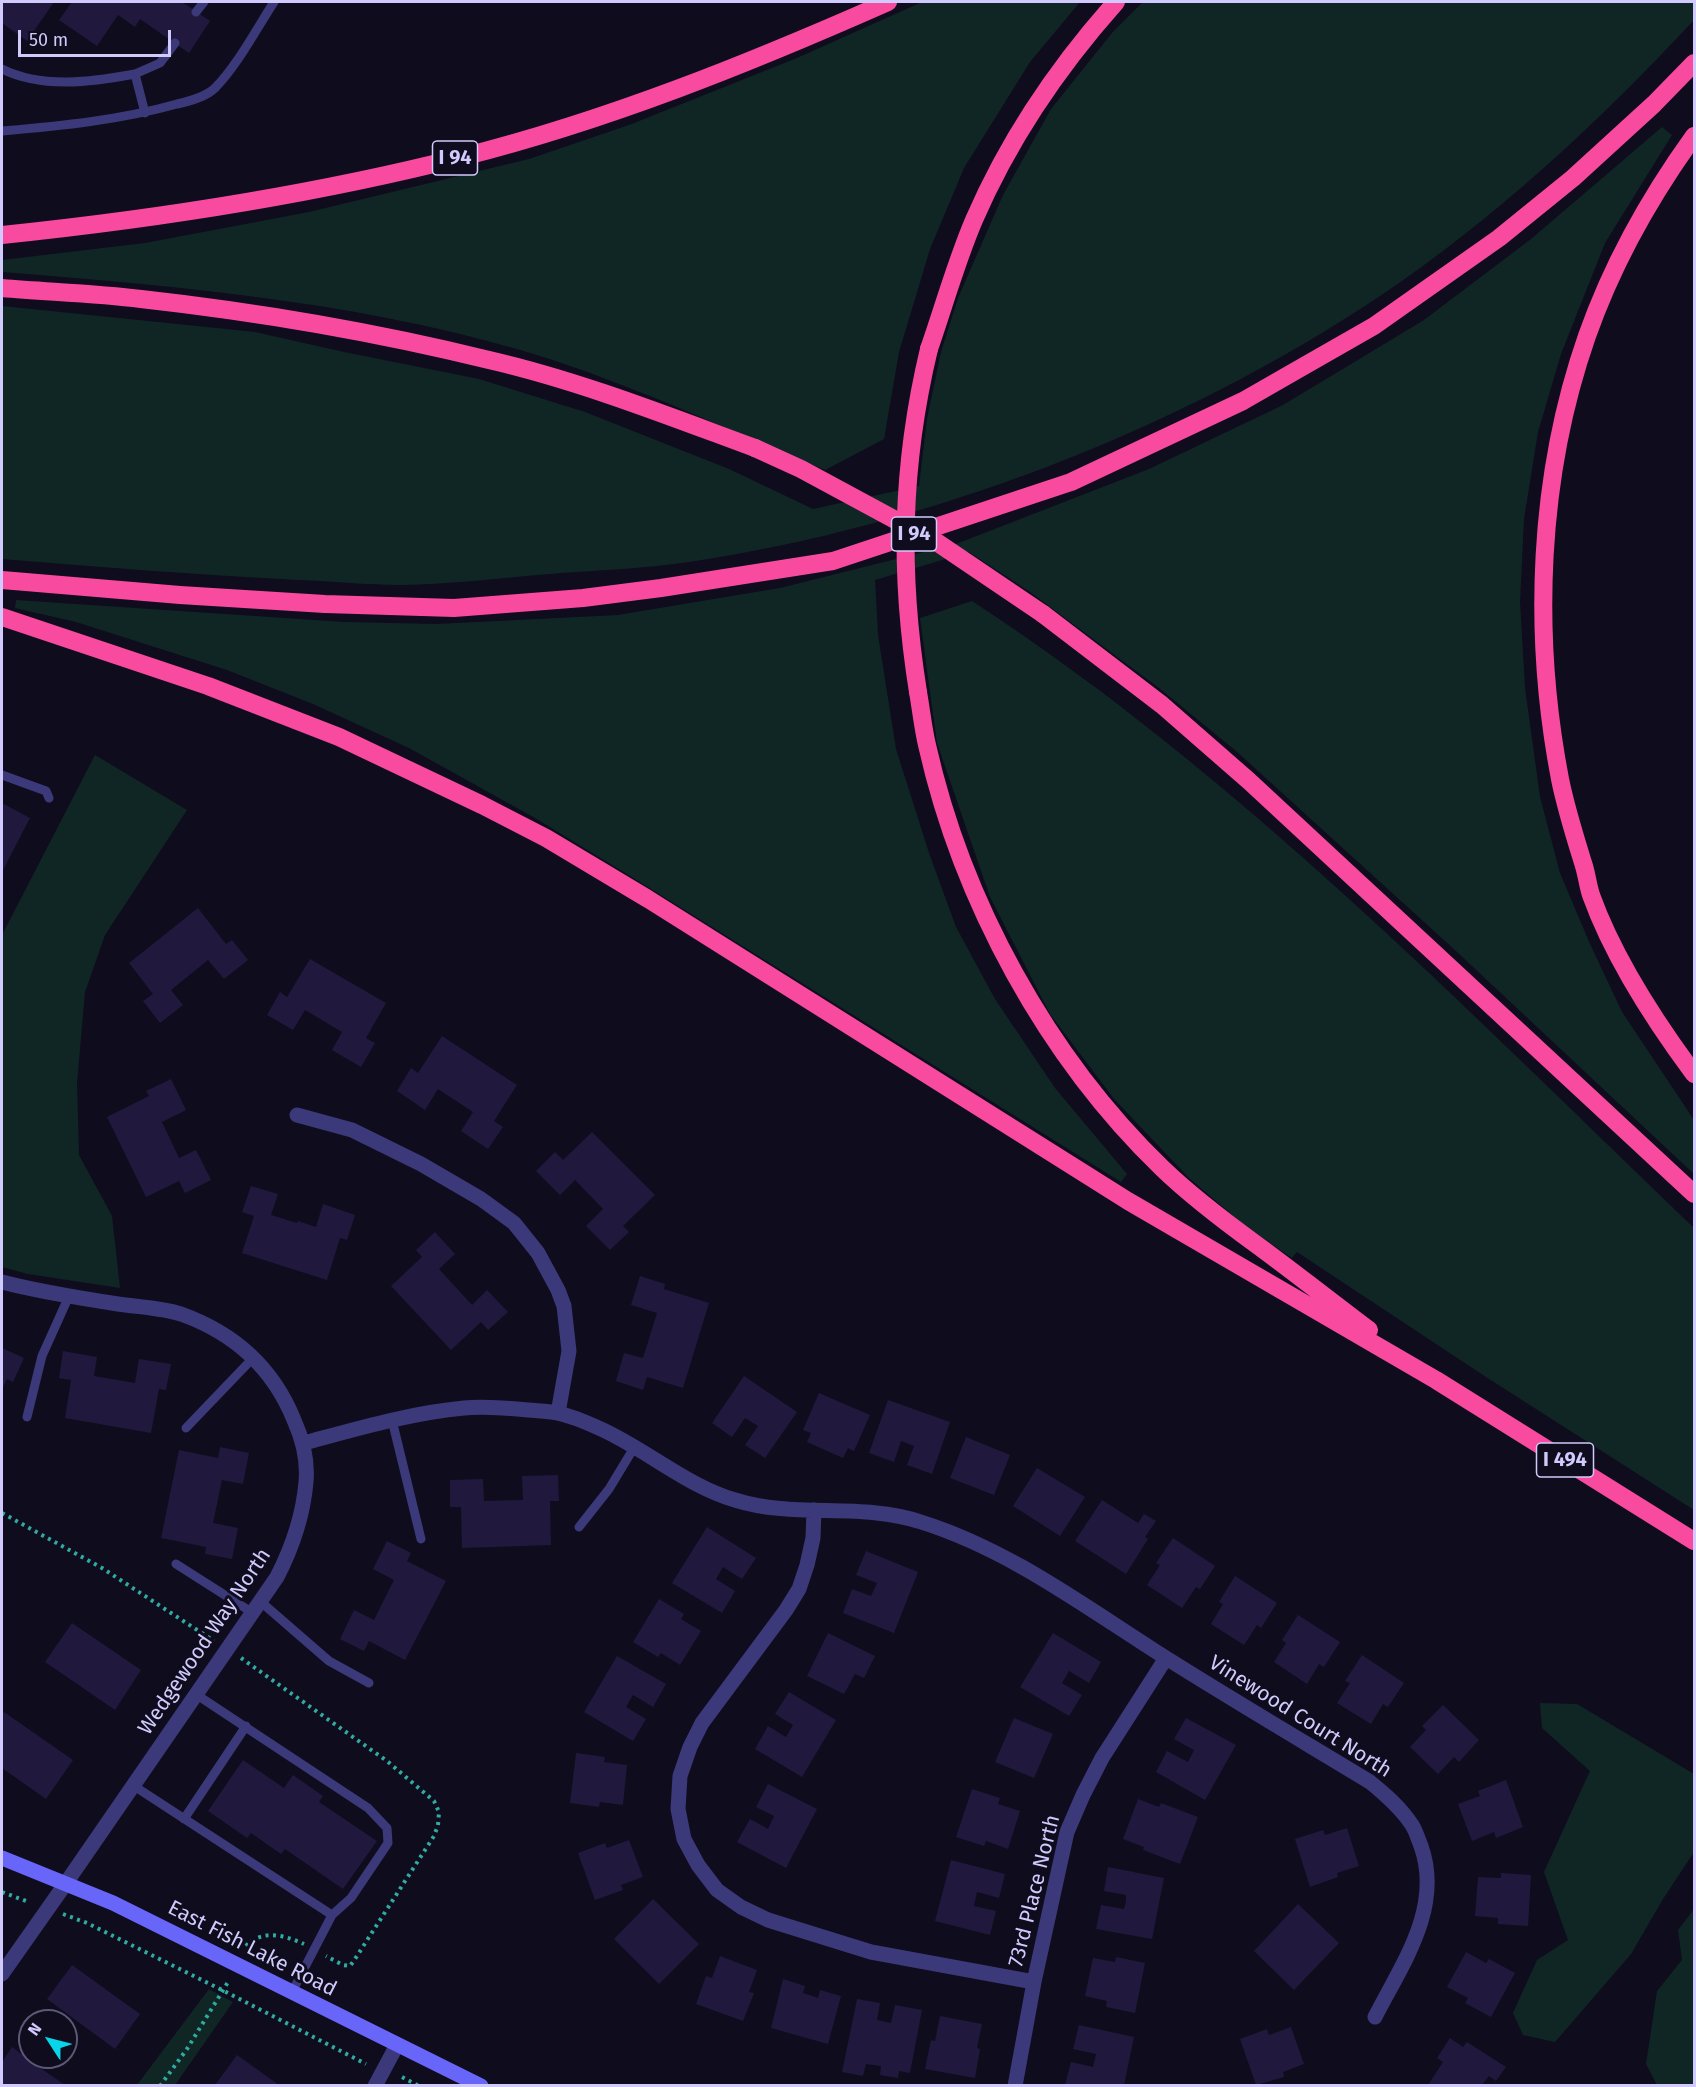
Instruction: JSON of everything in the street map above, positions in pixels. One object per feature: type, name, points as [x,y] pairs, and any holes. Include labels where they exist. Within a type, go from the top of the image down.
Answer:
[{"type":"highway","name":"I 94","points":[[2,236],[233,204],[350,182],[463,157],[545,133],[700,80],[888,2]]},
{"type":"highway","points":[[1116,2],[1078,46],[1016,134],[974,220],[929,349],[918,395],[906,507],[906,596],[926,744],[945,815],[959,855],[978,901],[1014,972],[1051,1034],[1134,1141],[1196,1199],[1436,1380]]},
{"type":"highway","name":"I 94","points":[[2,580],[325,604],[454,608],[583,598],[833,561],[1071,482],[1243,401],[1374,326],[1499,238],[1581,170],[1654,104],[1695,63]]},
{"type":"highway","points":[[1695,136],[1647,208],[1587,336],[1560,433],[1555,465],[1546,542],[1544,671],[1560,778],[1569,821],[1592,896],[1637,990],[1666,1036],[1695,1074]]},
{"type":"highway","points":[[2,288],[139,298],[368,332],[490,360],[623,400],[755,448],[801,469],[938,543],[1043,614],[1162,705],[1249,781],[1695,1194]]},
{"type":"highway","points":[[2,617],[208,686],[339,737],[454,791],[546,838],[648,899],[1128,1201],[1436,1380]]},
{"type":"highway","name":"I 494","points":[[1436,1380],[1695,1540]]},
{"type":"street","points":[[297,1115],[352,1130],[421,1164],[481,1199],[513,1223],[538,1253],[564,1306],[569,1351],[558,1413]]},
{"type":"street","name":"Wedgewood Way North","points":[[2,1282],[69,1296],[179,1314],[214,1328],[254,1357],[273,1380],[289,1406],[304,1443],[306,1480],[300,1525],[277,1577],[2,1974]]},
{"type":"street","name":"Vinewood Court North","points":[[304,1443],[392,1420],[466,1407],[512,1408],[558,1413],[598,1428],[635,1446],[699,1486],[726,1498],[746,1504],[814,1510],[862,1511],[917,1520],[967,1538],[1015,1562],[1166,1658],[1370,1782],[1394,1802],[1414,1826],[1424,1856],[1429,1884],[1425,1912],[1414,1942],[1375,2018]]},
{"type":"street","points":[[814,1510],[813,1538],[800,1589],[702,1723],[690,1747],[680,1776],[678,1809],[684,1839],[698,1865],[717,1890],[741,1907],[768,1920],[871,1952],[1034,1982]]},
{"type":"street","name":"73rd Place North","points":[[1015,2085],[1057,1872],[1071,1823],[1102,1758],[1166,1658]]},
{"type":"street","name":"East Fish Lake Road","points":[[2,1858],[122,1908],[481,2085]]},
{"type":"street","points":[[375,2085],[397,2045]]},
{"type":"lane","points":[[196,12],[204,2]]},
{"type":"lane","points":[[2,131],[57,126],[145,113],[196,99],[214,90],[274,2]]},
{"type":"lane","points":[[2,69],[16,76],[48,81],[94,82],[135,74],[160,63],[175,43]]},
{"type":"lane","points":[[135,74],[145,113]]},
{"type":"lane","points":[[2,775],[45,791],[49,798]]},
{"type":"lane","points":[[27,1417],[42,1356],[69,1296]]},
{"type":"lane","points":[[186,1428],[254,1357]]},
{"type":"lane","points":[[392,1420],[421,1539]]},
{"type":"lane","points":[[579,1527],[609,1489],[635,1446]]},
{"type":"lane","points":[[176,1564],[257,1608],[329,1661],[369,1683]]},
{"type":"lane","points":[[197,1695],[368,1808],[387,1828],[388,1843],[351,1898],[332,1915],[292,1992]]},
{"type":"lane","points":[[184,1819],[246,1726]]},
{"type":"lane","points":[[134,1786],[332,1915]]},
{"type":"path","points":[[2,1892],[26,1901]]},
{"type":"path","points":[[61,1914],[87,1923],[224,1990],[366,2064]]},
{"type":"path","points":[[160,2085],[187,2049],[228,1982]]},
{"type":"path","points":[[402,2077],[419,2085]]},
{"type":"green space","points":[[922,2],[1080,2],[1030,62],[964,168],[930,249],[899,352],[884,439],[825,470],[624,386],[556,361],[488,341],[351,311],[282,300],[142,284],[2,272],[2,260],[145,243],[309,212],[529,159],[629,125],[797,58]]},
{"type":"green space","points":[[1143,2],[1694,2],[1694,20],[1621,95],[1545,167],[1465,234],[1380,296],[1302,345],[1221,389],[1136,430],[1049,466],[960,498],[870,524],[779,546],[689,562],[438,583],[363,584],[2,559],[2,306],[255,332],[479,379],[585,412],[729,469],[813,509],[919,486],[927,419],[941,352],[958,298],[1003,195],[1051,109],[1112,33]]},
{"type":"green space","points":[[1662,127],[1672,135],[1605,243],[1561,354],[1538,432],[1524,519],[1520,602],[1525,688],[1540,797],[1560,873],[1622,1012],[1694,1120],[1694,1174],[1456,951],[1236,751],[1159,688],[1030,592],[969,552],[875,580],[878,635],[896,749],[929,853],[956,927],[995,999],[1055,1088],[1127,1174],[1121,1182],[535,818],[409,748],[313,704],[227,670],[76,622],[15,608],[16,600],[344,622],[437,624],[618,615],[780,588],[956,544],[1149,469],[1283,405],[1424,320],[1531,239]]},
{"type":"green space","points":[[972,601],[1070,669],[1165,741],[1257,818],[1435,979],[1694,1228],[1694,1510],[1486,1377],[1297,1252],[1292,1258],[1244,1225],[1189,1178],[1114,1099],[1050,1014],[990,897],[937,743],[920,618]]},
{"type":"green space","points":[[95,755],[187,810],[105,935],[85,992],[77,1083],[79,1155],[112,1216],[120,1288],[28,1274],[2,1267],[2,935]]},
{"type":"green space","points":[[1540,1703],[1577,1704],[1694,1774],[1694,1852],[1631,1954],[1555,2042],[1523,2035],[1513,2013],[1537,1960],[1568,1940],[1544,1872],[1590,1771],[1542,1728]]},
{"type":"green space","points":[[1694,1909],[1694,2085],[1657,2085],[1646,2064],[1657,1991],[1682,1960],[1678,1930]]},
{"type":"green space","points":[[209,1989],[233,2002],[175,2085],[137,2085]]},
{"type":"building","points":[[2,2],[54,2],[27,41],[2,23]]},
{"type":"building","points":[[72,2],[182,2],[210,21],[189,53],[140,19],[135,27],[118,15],[97,46],[59,20]]},
{"type":"building","points":[[2,803],[30,818],[2,872]]},
{"type":"building","points":[[198,908],[226,944],[232,940],[248,960],[224,979],[208,960],[171,990],[183,1005],[160,1023],[143,1001],[153,994],[129,963]]},
{"type":"building","points":[[310,959],[386,1003],[366,1038],[375,1043],[361,1067],[332,1050],[342,1032],[305,1010],[293,1030],[267,1015],[280,992],[287,997]]},
{"type":"building","points":[[442,1036],[517,1085],[494,1121],[503,1127],[488,1149],[461,1131],[473,1112],[438,1089],[425,1110],[397,1091],[411,1068],[418,1073]]},
{"type":"building","points":[[171,1079],[186,1110],[162,1122],[179,1158],[196,1150],[211,1180],[185,1193],[179,1181],[146,1197],[107,1117],[149,1096],[146,1091]]},
{"type":"building","points":[[592,1132],[655,1195],[623,1226],[629,1232],[610,1250],[586,1226],[603,1209],[575,1180],[560,1195],[536,1171],[555,1152],[563,1160]]},
{"type":"building","points":[[251,1186],[278,1194],[271,1215],[297,1223],[298,1221],[316,1227],[323,1204],[355,1215],[347,1240],[340,1238],[327,1280],[242,1253],[254,1216],[242,1212]]},
{"type":"building","points":[[435,1232],[455,1254],[439,1269],[472,1305],[487,1290],[508,1312],[488,1330],[481,1322],[451,1350],[391,1286],[422,1257],[416,1250]]},
{"type":"building","points":[[640,1276],[665,1284],[664,1289],[709,1303],[683,1388],[647,1377],[643,1390],[616,1381],[624,1353],[643,1358],[657,1313],[631,1305]]},
{"type":"building","points":[[2,1348],[24,1358],[13,1382],[7,1379],[2,1389]]},
{"type":"building","points":[[63,1351],[97,1357],[94,1376],[135,1383],[139,1359],[171,1364],[166,1390],[159,1389],[151,1433],[65,1418],[71,1380],[59,1378]]},
{"type":"building","points":[[744,1376],[797,1412],[765,1458],[745,1445],[758,1426],[745,1418],[732,1437],[712,1423]]},
{"type":"building","points":[[819,1393],[870,1415],[854,1451],[848,1448],[843,1458],[807,1442],[811,1433],[803,1430]]},
{"type":"building","points":[[888,1400],[950,1422],[932,1474],[907,1465],[914,1446],[901,1441],[894,1462],[869,1453]]},
{"type":"building","points":[[966,1437],[1010,1455],[994,1495],[950,1478]]},
{"type":"building","points":[[220,1447],[249,1453],[243,1484],[222,1480],[213,1523],[238,1528],[232,1559],[205,1554],[206,1547],[161,1538],[179,1450],[218,1458]]},
{"type":"building","points":[[1037,1468],[1085,1497],[1060,1536],[1013,1506]]},
{"type":"building","points":[[558,1475],[559,1501],[550,1501],[551,1545],[462,1548],[461,1507],[450,1507],[450,1480],[483,1479],[484,1501],[523,1500],[522,1476]]},
{"type":"building","points":[[1102,1500],[1138,1523],[1144,1514],[1156,1521],[1145,1537],[1148,1539],[1126,1574],[1075,1541]]},
{"type":"building","points":[[707,1527],[756,1558],[742,1579],[723,1567],[716,1579],[735,1591],[722,1613],[672,1583]]},
{"type":"building","points":[[1173,1538],[1215,1566],[1200,1589],[1196,1587],[1182,1608],[1147,1585],[1160,1565],[1156,1563]]},
{"type":"building","points":[[387,1541],[411,1553],[407,1561],[446,1581],[405,1660],[369,1641],[364,1651],[340,1639],[354,1610],[374,1620],[394,1580],[373,1569]]},
{"type":"building","points":[[866,1551],[918,1572],[894,1633],[843,1613],[852,1589],[871,1596],[877,1583],[856,1575]]},
{"type":"building","points":[[1235,1576],[1277,1603],[1261,1628],[1257,1625],[1244,1645],[1211,1624],[1223,1604],[1219,1602]]},
{"type":"building","points":[[659,1599],[684,1614],[681,1619],[701,1631],[680,1665],[661,1653],[658,1657],[633,1642]]},
{"type":"building","points":[[1298,1615],[1340,1642],[1324,1667],[1319,1664],[1307,1684],[1274,1662],[1286,1643],[1282,1640]]},
{"type":"building","points":[[72,1623],[141,1670],[115,1710],[45,1662]]},
{"type":"building","points":[[828,1633],[875,1656],[864,1678],[855,1674],[844,1694],[807,1676]]},
{"type":"building","points":[[1053,1633],[1101,1662],[1089,1683],[1069,1671],[1062,1683],[1082,1695],[1069,1716],[1020,1687]]},
{"type":"building","points":[[1362,1655],[1404,1683],[1388,1707],[1383,1704],[1371,1724],[1337,1703],[1350,1683],[1345,1681]]},
{"type":"building","points":[[617,1656],[666,1684],[653,1707],[633,1695],[626,1707],[646,1719],[633,1741],[584,1712]]},
{"type":"building","points":[[789,1692],[836,1720],[802,1777],[755,1749],[768,1726],[786,1737],[793,1725],[775,1714]]},
{"type":"building","points":[[1443,1705],[1479,1740],[1459,1762],[1454,1757],[1438,1774],[1410,1747],[1426,1730],[1422,1726]]},
{"type":"building","points":[[4,1712],[73,1760],[46,1799],[2,1768],[2,1716]]},
{"type":"building","points":[[1014,1718],[1053,1734],[1034,1778],[995,1762]]},
{"type":"building","points":[[1186,1718],[1236,1745],[1205,1800],[1156,1772],[1167,1751],[1188,1762],[1194,1750],[1174,1739]]},
{"type":"building","points":[[576,1753],[605,1757],[604,1762],[627,1765],[623,1805],[600,1802],[599,1807],[570,1803]]},
{"type":"building","points":[[243,1760],[284,1788],[293,1775],[323,1796],[319,1802],[377,1841],[343,1889],[285,1849],[281,1854],[251,1833],[247,1838],[208,1811]]},
{"type":"building","points":[[1506,1780],[1523,1827],[1496,1838],[1494,1832],[1472,1841],[1458,1804],[1480,1796],[1478,1791]]},
{"type":"building","points":[[768,1784],[817,1809],[786,1868],[737,1842],[750,1819],[768,1829],[774,1816],[756,1807]]},
{"type":"building","points":[[972,1789],[1000,1798],[998,1804],[1020,1811],[1008,1849],[986,1841],[984,1846],[956,1837]]},
{"type":"building","points":[[1138,1799],[1159,1807],[1161,1803],[1198,1817],[1180,1864],[1143,1850],[1144,1847],[1123,1839]]},
{"type":"building","points":[[1347,1828],[1359,1866],[1337,1873],[1338,1877],[1310,1887],[1295,1839],[1323,1830],[1325,1835]]},
{"type":"building","points":[[629,1840],[643,1877],[621,1885],[623,1890],[595,1900],[578,1853],[605,1843],[607,1848]]},
{"type":"building","points":[[951,1860],[1005,1874],[999,1898],[977,1892],[974,1906],[996,1911],[990,1935],[935,1921]]},
{"type":"building","points":[[1108,1867],[1164,1878],[1152,1939],[1096,1929],[1101,1905],[1124,1909],[1126,1901],[1126,1895],[1104,1891]]},
{"type":"building","points":[[1501,1873],[1531,1875],[1528,1926],[1498,1924],[1498,1918],[1475,1916],[1478,1877],[1501,1878]]},
{"type":"building","points":[[653,1899],[699,1944],[659,1984],[614,1939]]},
{"type":"building","points":[[1298,1904],[1339,1943],[1294,1990],[1254,1951]]},
{"type":"building","points":[[1466,1952],[1486,1963],[1489,1959],[1515,1973],[1491,2017],[1465,2003],[1468,1998],[1447,1987]]},
{"type":"building","points":[[720,1956],[757,1970],[749,1992],[754,1993],[743,2021],[696,2004],[706,1976],[712,1978]]},
{"type":"building","points":[[1116,1957],[1145,1963],[1135,2013],[1106,2007],[1107,2001],[1085,1996],[1093,1958],[1115,1962]]},
{"type":"building","points":[[72,1965],[140,2014],[115,2049],[78,2022],[78,2009],[61,2009],[47,1999]]},
{"type":"building","points":[[783,1979],[805,1986],[803,1993],[818,1998],[820,1990],[841,1996],[828,2044],[771,2028]]},
{"type":"building","points":[[857,1999],[880,2003],[877,2020],[891,2023],[895,2005],[922,2010],[910,2073],[899,2071],[898,2078],[880,2075],[881,2066],[866,2064],[863,2076],[842,2072]]},
{"type":"building","points":[[940,2016],[982,2024],[977,2048],[980,2049],[975,2078],[925,2069],[931,2040],[935,2041]]},
{"type":"building","points":[[1079,2025],[1134,2037],[1124,2085],[1065,2085],[1071,2062],[1093,2067],[1096,2054],[1073,2049]]},
{"type":"building","points":[[1291,2027],[1304,2064],[1283,2072],[1284,2077],[1256,2085],[1240,2039],[1267,2029],[1269,2035]]},
{"type":"building","points":[[1450,2038],[1463,2047],[1467,2042],[1506,2067],[1496,2081],[1489,2076],[1482,2085],[1428,2085],[1443,2062],[1437,2058]]},
{"type":"building","points":[[12,2047],[18,2051],[18,2069],[42,2069],[65,2085],[2,2085],[2,2062]]},
{"type":"building","points":[[237,2055],[279,2085],[215,2085]]}]
